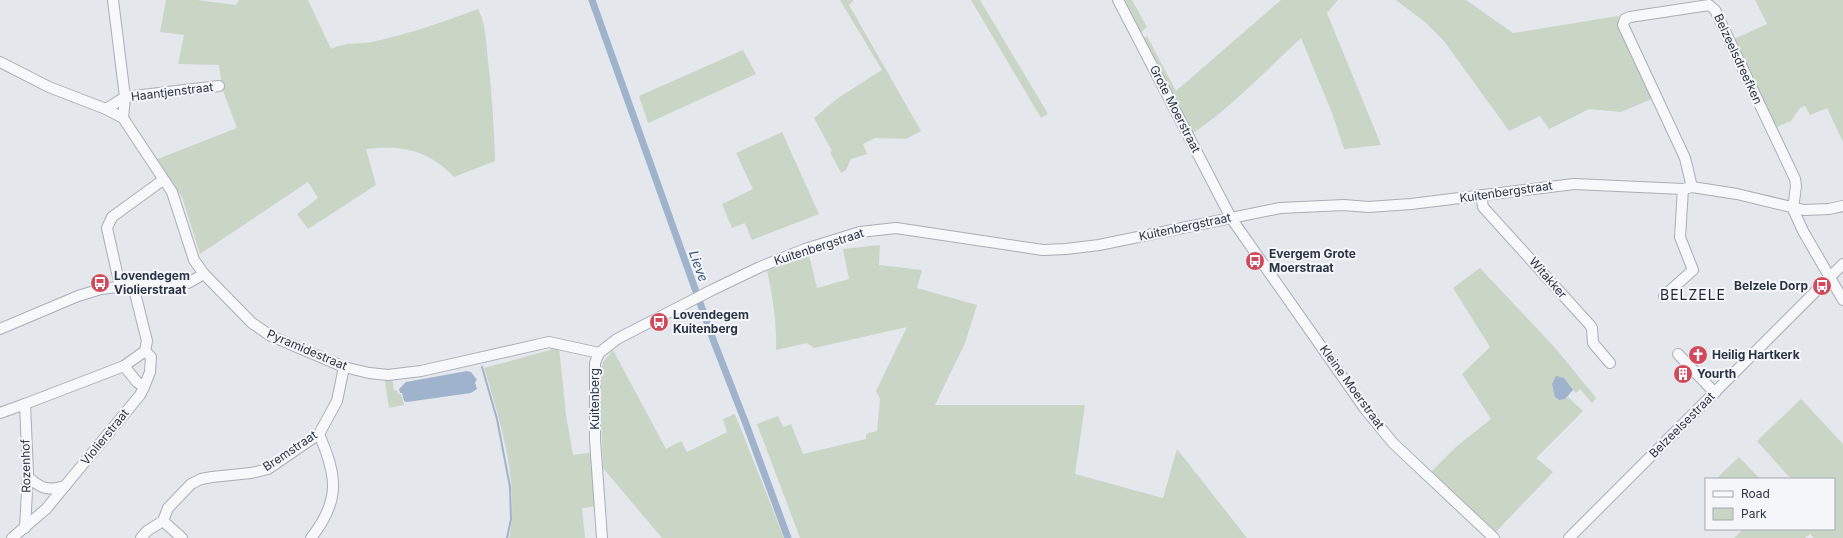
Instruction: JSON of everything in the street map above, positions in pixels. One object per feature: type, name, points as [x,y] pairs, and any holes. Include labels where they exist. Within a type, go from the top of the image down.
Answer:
[{"type":"street","name":"Haantjenstraat","points":[[113,0],[125,98],[123,118]]},
{"type":"street","name":"Grote Moerstraat","points":[[1118,0],[1231,218]]},
{"type":"street","name":"Belzeelsdreefken","points":[[1688,188],[1685,158],[1623,25],[1625,19],[1630,17],[1712,3],[1795,179],[1796,186],[1793,208]]},
{"type":"street","name":"Pyramidestraat","points":[[0,62],[49,87],[106,109],[123,118],[172,192],[194,260],[204,274],[261,330],[344,367],[369,373],[388,374],[421,371],[549,342],[599,353]]},
{"type":"street","name":"Haantjenstraat","points":[[125,98],[219,86]]},
{"type":"street","points":[[106,109],[125,98]]},
{"type":"street","points":[[120,286],[107,228],[112,217],[163,180]]},
{"type":"street","name":"Kuitenbergstraat","points":[[698,297],[760,267],[805,249],[849,235],[881,228],[914,230],[1043,250],[1066,249],[1099,245],[1280,208],[1344,205],[1368,207],[1411,204],[1456,200],[1481,195],[1574,184],[1688,188],[1737,194],[1793,208]]},
{"type":"street","points":[[1664,296],[1693,270],[1680,237],[1688,188]]},
{"type":"street","name":"Witakker","points":[[1481,195],[1483,207],[1590,325],[1592,328],[1593,343],[1610,363]]},
{"type":"street","points":[[1793,208],[1810,210],[1843,206]]},
{"type":"street","points":[[1793,208],[1829,277],[1843,300]]},
{"type":"street","name":"Kleine Moerstraat","points":[[1231,218],[1365,409],[1393,443],[1494,538]]},
{"type":"street","points":[[1829,277],[1843,264]]},
{"type":"street","points":[[0,329],[78,296],[101,289],[133,285],[188,283],[204,274]]},
{"type":"street","name":"Belzeelsestraat","points":[[1569,538],[1829,277]]},
{"type":"street","points":[[0,413],[124,366],[145,351],[147,341],[133,285]]},
{"type":"street","name":"Kuitenberg","points":[[602,538],[594,409],[595,363],[599,353],[617,339],[698,297]]},
{"type":"street","name":"Violierstraat","points":[[12,538],[26,528],[46,509],[140,395],[150,372],[151,357],[145,351]]},
{"type":"street","points":[[1678,354],[1715,393]]},
{"type":"street","points":[[124,366],[137,382],[144,387]]},
{"type":"street","name":"Bremstraat","points":[[164,521],[168,508],[192,484],[212,477],[251,473],[268,469],[319,434],[337,401],[344,367]]},
{"type":"street","name":"Rozenhof","points":[[25,404],[28,477],[26,528]]},
{"type":"street","points":[[312,538],[330,509],[333,491],[328,459],[319,434]]},
{"type":"street","points":[[28,477],[44,488],[53,490],[65,486]]},
{"type":"street","points":[[140,538],[147,531],[164,521],[182,538]]},
{"type":"green space","points":[[166,0],[197,0],[236,5],[239,0],[308,0],[331,49],[342,45],[372,42],[399,35],[478,9],[483,21],[486,40],[492,98],[495,161],[454,177],[434,161],[414,151],[392,148],[366,149],[376,185],[308,229],[297,214],[318,198],[308,182],[200,254],[182,197],[155,160],[237,128],[222,88],[219,65],[178,64],[184,35],[160,32]]},
{"type":"green space","points":[[840,0],[854,0],[849,5],[921,131],[906,139],[875,138],[863,144],[867,154],[851,159],[846,170],[841,173],[830,152],[832,151],[814,118],[838,98],[882,70]]},
{"type":"green space","points":[[971,0],[980,0],[1048,114],[1041,118]]},
{"type":"green space","points":[[1124,0],[1132,0],[1147,27],[1141,32]]},
{"type":"green space","points":[[1281,0],[1338,0],[1327,13],[1381,145],[1344,149],[1332,113],[1301,38],[1235,100],[1208,123],[1193,133],[1144,38],[1147,36],[1176,91]]},
{"type":"green space","points":[[1396,0],[1466,0],[1513,33],[1618,16],[1619,24],[1654,98],[1621,112],[1589,109],[1549,129],[1540,116],[1509,131],[1444,41],[1426,23]]},
{"type":"green space","points":[[1755,0],[1843,0],[1843,142],[1827,108],[1810,115],[1805,106],[1800,108],[1791,121],[1774,128],[1732,40],[1767,24]]},
{"type":"green space","points":[[743,50],[756,74],[648,123],[639,96]]},
{"type":"green space","points":[[782,132],[819,214],[752,240],[745,223],[732,228],[722,204],[753,189],[736,153]]},
{"type":"green space","points":[[880,245],[879,265],[922,270],[917,288],[977,305],[965,343],[935,405],[1085,405],[1075,474],[1163,498],[1177,449],[1247,538],[800,538],[757,424],[778,416],[783,427],[791,424],[803,454],[866,439],[866,434],[877,431],[880,399],[876,391],[907,327],[814,348],[807,343],[776,350],[774,310],[767,271],[809,255],[817,288],[849,279],[843,249]]},
{"type":"green space","points":[[1480,268],[1557,350],[1596,398],[1592,403],[1580,389],[1576,393],[1567,384],[1564,378],[1565,399],[1568,397],[1583,411],[1536,458],[1553,472],[1494,534],[1430,473],[1456,447],[1491,419],[1462,374],[1490,347],[1453,288]]},
{"type":"green space","points":[[551,346],[559,347],[566,415],[573,455],[594,452],[598,506],[582,508],[585,538],[509,538],[512,517],[512,496],[507,452],[484,368],[550,350],[552,348]]},
{"type":"green space","points":[[613,350],[666,449],[681,441],[687,452],[727,432],[723,419],[735,414],[784,538],[662,538],[603,468],[600,393],[601,370],[603,362]]},
{"type":"green space","points":[[384,377],[392,377],[394,391],[397,390],[398,394],[401,394],[404,405],[389,408]]},
{"type":"green space","points":[[1801,399],[1843,444],[1843,538],[1814,538],[1810,534],[1805,538],[1734,538],[1742,530],[1835,530],[1835,478],[1790,478],[1757,441]]},
{"type":"green space","points":[[1739,457],[1759,478],[1717,478]]},
{"type":"water","points":[[467,371],[471,372],[477,380],[475,382],[477,389],[471,393],[407,402],[404,401],[402,393],[400,393],[399,389],[406,382]]},
{"type":"water","points":[[1556,376],[1564,378],[1573,390],[1565,399],[1559,400],[1555,397],[1552,384]]},
{"type":"waterway","name":"Lieve","points":[[592,0],[714,342],[788,538]]},
{"type":"waterway","points":[[482,367],[497,419],[510,487],[511,519],[507,538]]},
{"type":"place","name":"Evergem Grote Moerstraat","points":[[1255,261]]},
{"type":"place","name":"Lovendegem Violierstraat","points":[[100,283]]},
{"type":"place","name":"Belzele Dorp","points":[[1822,286]]},
{"type":"place","name":"Lovendegem Kuitenberg","points":[[659,322]]},
{"type":"place","name":"Heilig Hartkerk","points":[[1698,355]]},
{"type":"place","name":"Yourth","points":[[1683,374]]},
{"type":"district","name":"BELZELE","points":[[1693,295]]}]
